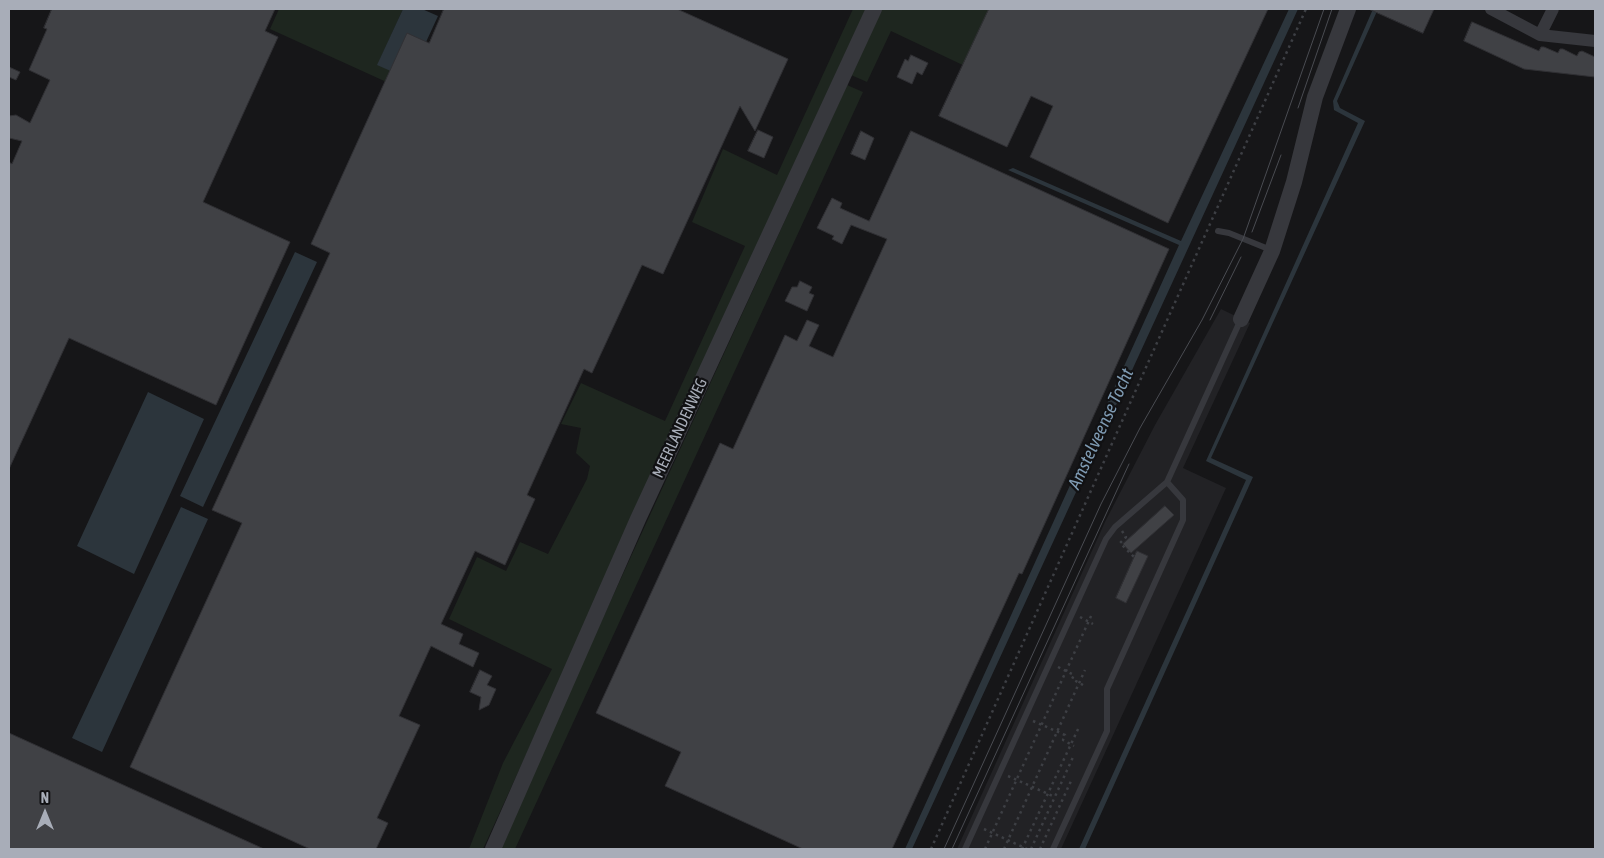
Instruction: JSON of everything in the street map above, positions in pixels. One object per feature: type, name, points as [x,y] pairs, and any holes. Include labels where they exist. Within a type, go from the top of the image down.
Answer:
[{"type":"street","name":"MEERLANDENWEG","points":[[493,849],[638,519],[874,9]]},
{"type":"street","points":[[1241,319],[1272,251],[1294,182],[1315,97],[1348,9]]},
{"type":"street","points":[[1492,9],[1540,35],[1595,41]]},
{"type":"street","points":[[1540,35],[1553,9]]},
{"type":"lane","points":[[1218,231],[1229,232],[1272,251]]},
{"type":"lane","points":[[965,849],[1106,539],[1115,528],[1168,482],[1241,319]]},
{"type":"lane","points":[[1053,849],[1107,731],[1107,689],[1183,520],[1183,500],[1168,482]]},
{"type":"path","points":[[932,849],[1306,9]]},
{"type":"path","points":[[985,849],[1092,614]]},
{"type":"path","points":[[1077,615],[1093,624]]},
{"type":"path","points":[[1054,665],[1074,674],[1072,679],[1084,685]]},
{"type":"path","points":[[1004,849],[1085,670]]},
{"type":"path","points":[[1030,719],[1065,735],[1063,740],[1072,745]]},
{"type":"path","points":[[1023,848],[1047,794],[1072,745],[1078,727]]},
{"type":"path","points":[[1031,849],[1074,755]]},
{"type":"path","points":[[1005,774],[1055,797]]},
{"type":"path","points":[[1040,849],[1072,781]]},
{"type":"path","points":[[1048,813],[1055,817]]},
{"type":"path","points":[[981,828],[1027,849]]},
{"type":"shaded area","points":[[279,9],[403,9],[378,64],[409,79],[404,90],[270,29]]},
{"type":"shaded area","points":[[853,9],[867,9],[483,849],[469,849],[503,763],[552,669],[449,619],[477,557],[506,571],[520,542],[548,554],[587,479],[590,466],[576,453],[581,428],[561,424],[581,383],[665,421],[745,246],[692,222],[723,149],[777,175]]},
{"type":"shaded area","points":[[882,9],[997,9],[969,68],[891,31],[867,82],[851,75]]},
{"type":"shaded area","points":[[847,85],[863,92],[515,849],[497,849]]},
{"type":"shaded area","points":[[1221,309],[1250,323],[1183,468],[1226,488],[1061,849],[957,849],[1105,522],[1155,425]]},
{"type":"water","points":[[403,9],[422,9],[438,16],[409,79],[377,65]]},
{"type":"water","name":"Amstelveense Tocht","points":[[1289,9],[1298,9],[912,849],[905,849],[1179,245],[1008,170],[1013,168],[1181,241]]},
{"type":"water","points":[[1373,9],[1378,9],[1337,101],[1340,108],[1365,121],[1211,458],[1253,477],[1085,849],[1079,849],[1246,480],[1206,461],[1358,123],[1334,110],[1333,101]]},
{"type":"water","points":[[295,252],[317,262],[203,507],[180,496]]},
{"type":"water","points":[[148,392],[204,419],[134,574],[77,546]]},
{"type":"water","points":[[181,507],[208,519],[102,752],[72,738]]},
{"type":"building","points":[[52,9],[275,9],[265,31],[278,37],[203,202],[290,242],[216,405],[69,338],[9,469],[9,162],[12,164],[22,141],[9,138],[9,116],[16,115],[30,123],[50,80],[29,70],[47,29],[44,28]]},
{"type":"building","points":[[444,9],[677,9],[788,59],[755,131],[740,106],[663,274],[642,265],[592,373],[584,369],[527,495],[535,499],[505,565],[475,551],[441,624],[463,634],[459,644],[479,653],[473,667],[431,646],[399,716],[420,725],[377,818],[388,823],[376,849],[310,849],[130,767],[242,523],[212,510],[330,253],[311,244],[407,33],[429,43]]},
{"type":"building","points":[[989,9],[1268,9],[1168,223],[1030,157],[1053,106],[1031,96],[1007,147],[939,116]]},
{"type":"building","points":[[1369,9],[1434,9],[1423,33]]},
{"type":"building","points":[[1472,22],[1539,51],[1541,47],[1558,53],[1560,49],[1563,49],[1577,56],[1582,51],[1595,57],[1595,77],[1524,69],[1464,41]]},
{"type":"building","points":[[911,55],[928,63],[922,75],[917,72],[912,84],[897,77],[905,59],[908,61]]},
{"type":"building","points":[[9,67],[20,72],[16,80],[9,77]]},
{"type":"building","points":[[758,130],[773,137],[764,158],[748,151]]},
{"type":"building","points":[[861,131],[874,138],[865,160],[851,154]]},
{"type":"building","points":[[911,131],[1169,249],[1022,574],[1019,573],[892,849],[803,849],[665,786],[681,752],[596,713],[720,443],[733,449],[785,335],[797,341],[807,320],[819,325],[809,346],[833,357],[887,239],[851,225],[842,244],[832,239],[834,236],[817,228],[832,198],[842,203],[840,208],[869,221]]},
{"type":"building","points":[[800,281],[812,287],[809,293],[814,295],[807,311],[785,301],[792,287],[797,287]]},
{"type":"building","points":[[1165,506],[1174,515],[1131,553],[1123,544]]},
{"type":"building","points":[[1137,551],[1148,556],[1126,603],[1116,598]]},
{"type":"building","points":[[480,670],[492,676],[487,685],[496,689],[489,705],[479,710],[481,697],[470,692]]},
{"type":"building","points":[[9,733],[264,849],[9,849]]},
{"type":"tram line","points":[[944,849],[1101,504],[1140,428],[1202,320],[1243,239],[1324,9]]},
{"type":"tram line","points":[[1298,108],[1332,9]]},
{"type":"tram line","points":[[1252,232],[1281,155]]},
{"type":"tram line","points":[[1210,320],[1241,257]]},
{"type":"tram line","points":[[952,849],[1129,464]]}]
